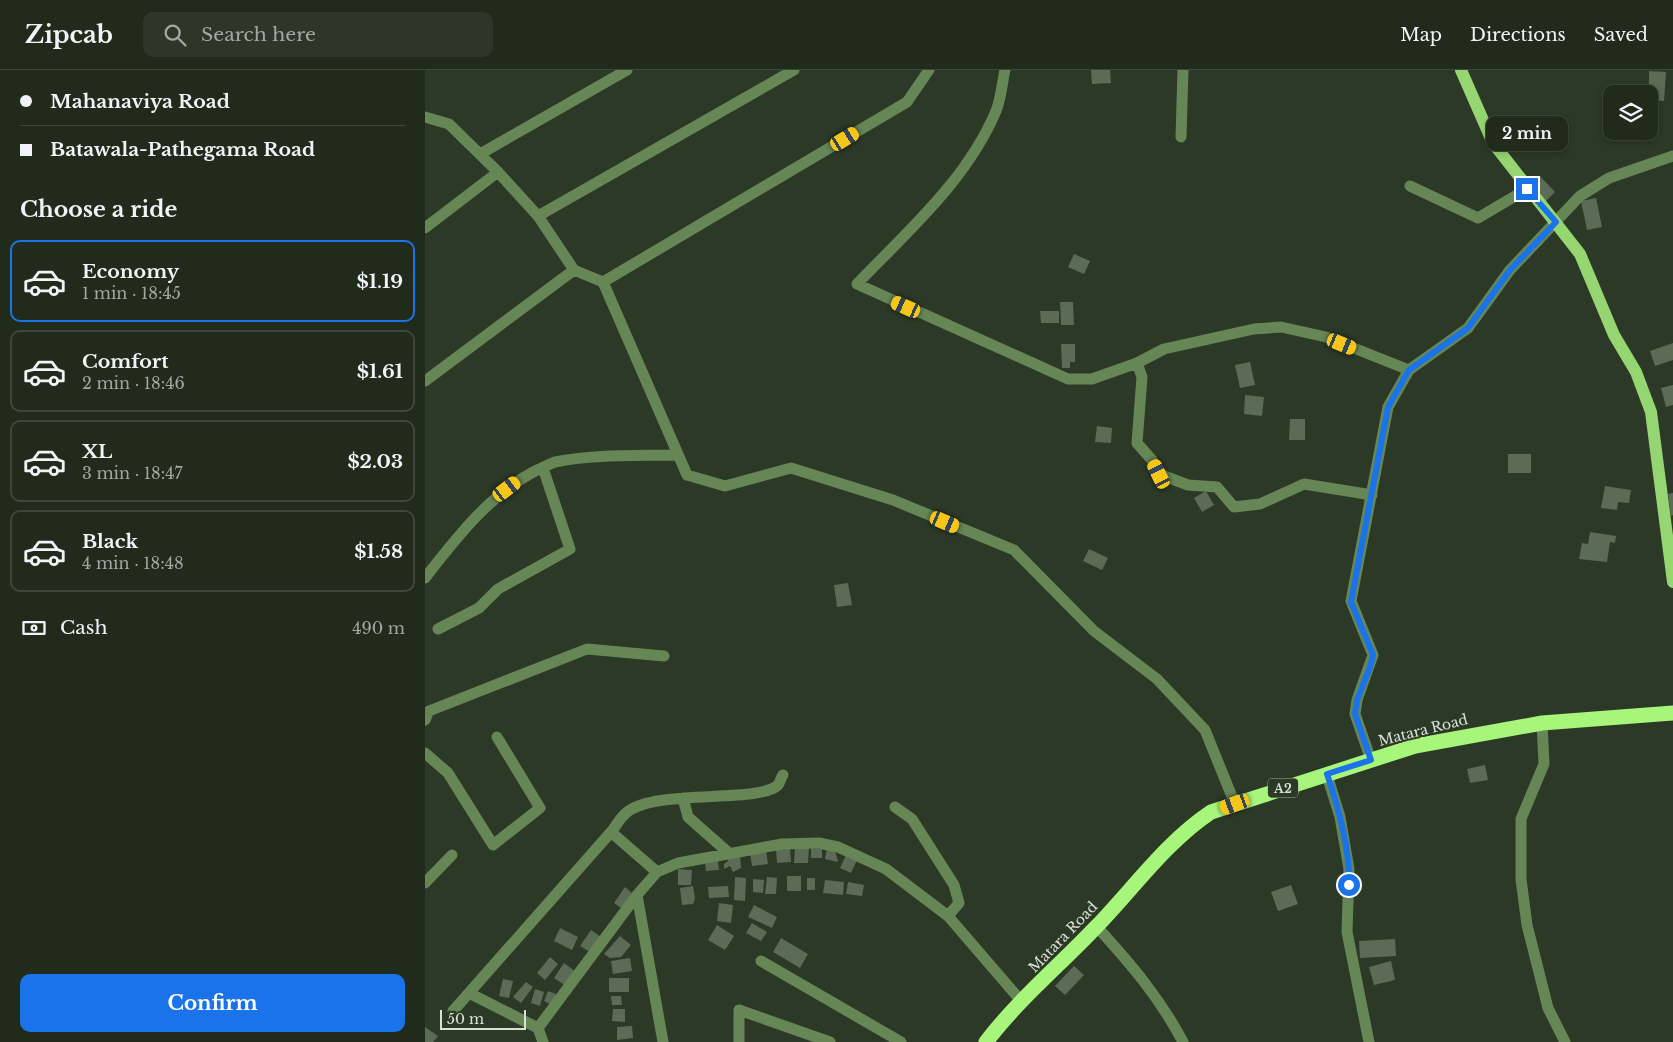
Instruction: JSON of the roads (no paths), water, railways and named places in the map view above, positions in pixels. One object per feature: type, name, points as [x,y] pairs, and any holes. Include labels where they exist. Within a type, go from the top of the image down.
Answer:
[{"type":"highway","name":"Matara Road","points":[[986,1042],[1022,1002],[1097,926],[1173,842],[1211,812],[1415,746],[1542,723],[1673,713]]},
{"type":"main road","points":[[1461,70],[1493,143],[1527,189],[1556,222],[1580,254],[1614,335],[1636,372],[1651,412],[1673,582]]},
{"type":"street","points":[[480,154],[627,70]]},
{"type":"street","points":[[538,216],[794,70]]},
{"type":"street","points":[[603,282],[907,102],[929,70]]},
{"type":"street","points":[[1005,70],[996,110],[972,156],[942,196],[857,284],[1068,379],[1092,379],[1137,363],[1164,349],[1254,329],[1281,327],[1326,337],[1409,370]]},
{"type":"street","points":[[1181,137],[1183,70]]},
{"type":"street","points":[[425,117],[449,124],[498,172],[538,216],[574,270],[603,282],[687,475],[725,486],[791,468],[893,500],[1014,550],[1093,631],[1157,679],[1205,730],[1235,804]]},
{"type":"street","points":[[1371,760],[1355,714],[1357,700],[1373,655],[1351,602],[1388,407],[1409,370],[1468,328],[1510,270],[1580,196],[1609,178],[1673,156]]},
{"type":"street","points":[[425,228],[498,172]]},
{"type":"street","points":[[1410,186],[1478,218],[1527,189]]},
{"type":"street","points":[[425,381],[574,270]]},
{"type":"street","points":[[1137,363],[1142,377],[1137,443],[1152,460],[1159,474],[1188,485],[1217,487],[1234,507],[1260,504],[1304,484],[1372,496]]},
{"type":"street","points":[[425,578],[457,537],[493,500],[522,478],[553,462],[620,456],[677,455]]},
{"type":"street","points":[[438,629],[479,608],[498,589],[570,549],[543,468]]},
{"type":"street","points":[[425,720],[429,710],[587,649],[664,656]]},
{"type":"street","points":[[1542,723],[1544,764],[1521,819],[1521,879],[1527,925],[1548,1008],[1565,1042]]},
{"type":"street","points":[[425,753],[448,773],[493,846],[540,808],[497,737]]},
{"type":"street","points":[[453,1011],[627,812],[647,805],[683,798],[764,792],[777,785],[783,774]]},
{"type":"street","points":[[1327,774],[1340,818],[1349,869],[1347,932],[1369,1042]]},
{"type":"street","points":[[683,798],[688,817],[729,854]]},
{"type":"street","points":[[895,807],[912,819],[954,885],[959,903],[949,916]]},
{"type":"street","points":[[611,832],[657,872]]},
{"type":"street","points":[[538,1028],[637,894],[657,872],[678,864],[782,844],[819,843],[838,847],[886,869],[949,916],[1022,1002]]},
{"type":"street","points":[[425,883],[452,855]]},
{"type":"street","points":[[637,894],[663,1042]]},
{"type":"street","points":[[1097,926],[1133,966],[1162,1003],[1183,1042]]},
{"type":"street","points":[[761,961],[901,1042]]},
{"type":"street","points":[[469,993],[538,1028],[543,1042]]},
{"type":"street","points":[[739,1042],[739,1010],[830,1042]]}]
